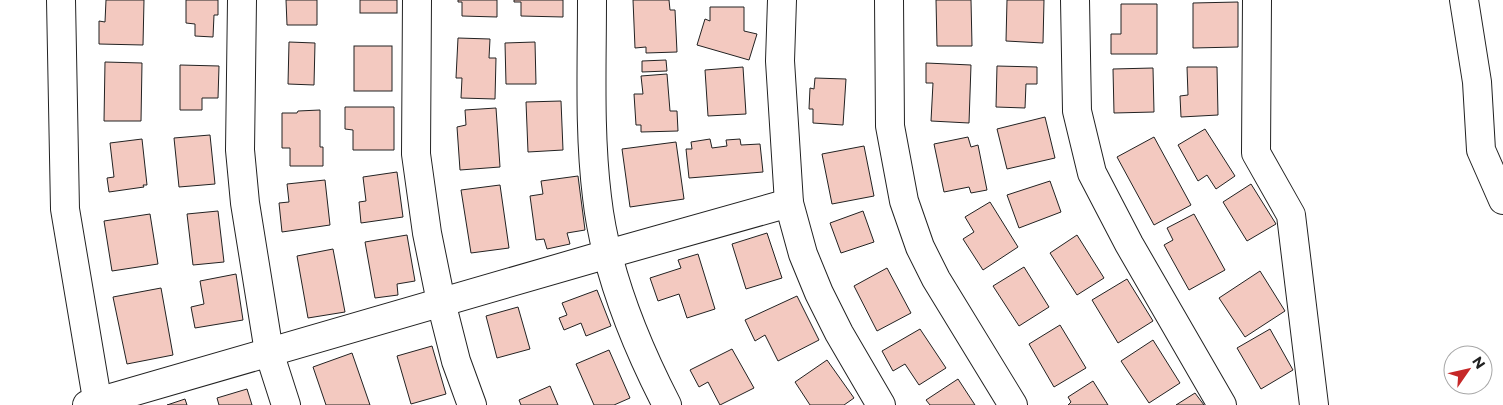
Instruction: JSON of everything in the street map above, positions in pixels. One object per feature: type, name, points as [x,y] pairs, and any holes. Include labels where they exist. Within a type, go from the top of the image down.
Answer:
[{"type":"street","points":[[61,0],[65,209],[94,404],[268,352],[789,203]]},
{"type":"street","points":[[242,0],[240,150],[245,203],[268,352],[286,405]]},
{"type":"street","points":[[417,0],[416,154],[427,233],[441,302],[456,361],[472,405]]},
{"type":"street","points":[[592,0],[591,136],[597,199],[608,254],[622,299],[652,375],[667,405]]},
{"type":"street","points":[[782,0],[780,61],[789,203],[803,254],[819,294],[839,333],[881,405]]},
{"type":"street","points":[[889,0],[890,126],[904,200],[920,247],[936,279],[1013,405]]},
{"type":"street","points":[[1075,0],[1077,110],[1092,173],[1129,244],[1222,405]]},
{"type":"street","points":[[1257,0],[1256,153],[1291,215],[1314,405]]},
{"type":"street","points":[[1464,0],[1477,82],[1481,150],[1503,200]]},
{"type":"building","points":[[106,0],[144,0],[143,45],[99,44],[99,21],[105,22]]},
{"type":"building","points":[[186,0],[218,0],[218,15],[214,15],[213,37],[195,36],[195,24],[186,23]]},
{"type":"building","points":[[286,0],[317,0],[317,25],[287,25]]},
{"type":"building","points":[[360,0],[397,0],[397,13],[360,13]]},
{"type":"building","points":[[458,0],[497,0],[497,17],[462,16],[462,2],[458,2]]},
{"type":"building","points":[[514,0],[563,0],[563,17],[521,16],[521,2],[514,2]]},
{"type":"building","points":[[633,0],[669,0],[670,10],[675,10],[677,52],[646,53],[646,47],[635,48]]},
{"type":"building","points":[[936,0],[971,0],[972,46],[937,46]]},
{"type":"building","points":[[1007,0],[1044,0],[1043,43],[1006,41]]},
{"type":"building","points":[[1238,2],[1238,47],[1193,48],[1193,3]]},
{"type":"building","points":[[1121,4],[1157,4],[1157,54],[1111,54],[1111,34],[1121,34]]},
{"type":"building","points":[[710,7],[744,7],[744,31],[757,34],[749,60],[697,45],[705,19],[710,21]]},
{"type":"building","points":[[458,38],[490,39],[489,58],[496,58],[495,99],[461,98],[462,78],[456,78]]},
{"type":"building","points":[[289,42],[315,43],[314,85],[288,84]]},
{"type":"building","points":[[535,42],[536,84],[506,84],[505,43]]},
{"type":"building","points":[[354,46],[392,46],[392,91],[354,91]]},
{"type":"building","points":[[666,60],[667,71],[642,72],[642,61]]},
{"type":"building","points":[[105,62],[142,63],[141,121],[104,121]]},
{"type":"building","points":[[926,63],[971,65],[969,123],[931,121],[933,83],[926,83]]},
{"type":"building","points":[[180,65],[219,66],[218,98],[202,98],[202,110],[180,110]]},
{"type":"building","points":[[997,66],[1037,67],[1037,84],[1026,84],[1025,108],[996,107]]},
{"type":"building","points":[[743,67],[746,114],[708,116],[705,70]]},
{"type":"building","points":[[1187,67],[1217,67],[1218,115],[1181,117],[1180,96],[1188,95]]},
{"type":"building","points":[[1153,68],[1154,112],[1114,113],[1113,69]]},
{"type":"building","points":[[667,74],[670,111],[677,111],[678,131],[641,132],[641,125],[636,125],[634,94],[643,94],[641,76]]},
{"type":"building","points":[[815,78],[846,79],[843,125],[813,123],[813,109],[809,109],[810,88],[814,89]]},
{"type":"building","points":[[561,101],[563,150],[528,152],[526,102]]},
{"type":"building","points":[[345,107],[394,107],[394,150],[353,150],[353,130],[345,129]]},
{"type":"building","points":[[496,108],[500,167],[460,170],[457,127],[466,125],[465,110]]},
{"type":"building","points":[[320,110],[320,147],[323,147],[323,166],[290,166],[290,148],[282,148],[282,113]]},
{"type":"building","points":[[1045,117],[1055,158],[1007,169],[997,129]]},
{"type":"building","points":[[1205,129],[1235,176],[1216,189],[1207,175],[1198,181],[1178,145]]},
{"type":"building","points":[[210,135],[215,184],[179,187],[174,138]]},
{"type":"building","points":[[968,137],[971,147],[978,145],[987,190],[971,193],[969,187],[944,192],[934,144]]},
{"type":"building","points":[[1154,137],[1191,205],[1154,225],[1117,157]]},
{"type":"building","points":[[142,139],[147,185],[109,192],[107,178],[114,177],[110,143]]},
{"type":"building","points":[[710,139],[712,148],[727,146],[726,140],[740,139],[741,145],[760,144],[763,172],[689,178],[686,149],[692,149],[691,142]]},
{"type":"building","points":[[676,142],[684,199],[630,207],[622,149]]},
{"type":"building","points":[[864,146],[874,196],[832,204],[822,154]]},
{"type":"building","points":[[397,172],[403,217],[361,223],[359,202],[366,201],[363,177]]},
{"type":"building","points":[[578,176],[585,230],[567,233],[570,244],[547,249],[544,239],[536,240],[530,196],[543,194],[541,181]]},
{"type":"building","points":[[325,180],[330,225],[282,232],[279,203],[289,202],[287,184]]},
{"type":"building","points":[[1050,181],[1061,212],[1019,228],[1007,195]]},
{"type":"building","points":[[1251,184],[1276,224],[1247,241],[1223,202]]},
{"type":"building","points":[[500,185],[509,248],[471,253],[461,190]]},
{"type":"building","points":[[990,202],[1018,247],[983,270],[963,239],[974,232],[965,217]]},
{"type":"building","points":[[218,211],[224,262],[193,265],[187,214]]},
{"type":"building","points":[[863,211],[874,242],[841,253],[830,223]]},
{"type":"building","points":[[150,214],[158,264],[112,271],[104,221]]},
{"type":"building","points":[[1194,214],[1225,270],[1189,290],[1164,245],[1173,240],[1167,228]]},
{"type":"building","points":[[767,233],[782,278],[746,289],[732,244]]},
{"type":"building","points":[[407,235],[415,281],[397,284],[398,295],[375,298],[365,242]]},
{"type":"building","points":[[1077,235],[1104,278],[1077,295],[1050,253]]},
{"type":"building","points":[[333,249],[345,312],[308,318],[297,256]]},
{"type":"building","points":[[698,254],[715,309],[687,318],[679,294],[658,301],[650,278],[681,268],[678,260]]},
{"type":"building","points":[[1024,267],[1049,307],[1019,326],[993,286]]},
{"type":"building","points":[[887,268],[911,313],[877,331],[854,286]]},
{"type":"building","points":[[1260,271],[1285,311],[1245,337],[1219,298]]},
{"type":"building","points":[[236,274],[243,320],[195,328],[191,307],[204,304],[200,281]]},
{"type":"building","points":[[1127,279],[1153,321],[1118,343],[1092,300]]},
{"type":"building","points":[[161,288],[173,355],[127,364],[113,297]]},
{"type":"building","points":[[597,290],[611,326],[586,336],[581,323],[564,330],[559,318],[567,315],[562,303]]},
{"type":"building","points":[[797,296],[819,340],[778,361],[765,335],[755,341],[745,320]]},
{"type":"building","points":[[518,307],[530,349],[497,358],[486,316]]},
{"type":"building","points":[[1060,325],[1086,368],[1054,387],[1029,344]]},
{"type":"building","points":[[920,329],[946,368],[919,385],[905,364],[893,371],[882,351]]},
{"type":"building","points":[[1270,329],[1293,370],[1261,389],[1237,348]]},
{"type":"building","points":[[1153,340],[1180,383],[1149,403],[1121,361]]},
{"type":"building","points":[[432,346],[446,394],[411,404],[397,356]]},
{"type":"building","points":[[732,349],[754,388],[720,405],[708,382],[699,387],[690,370]]},
{"type":"building","points":[[609,350],[630,398],[614,405],[594,405],[576,364]]},
{"type":"building","points":[[352,353],[370,405],[326,405],[313,367]]},
{"type":"building","points":[[827,360],[854,398],[844,405],[810,405],[795,382]]},
{"type":"building","points":[[958,379],[975,405],[930,405],[926,400]]},
{"type":"building","points":[[1093,381],[1108,405],[1068,405],[1071,402],[1068,397]]},
{"type":"building","points":[[550,386],[558,405],[521,405],[519,400]]},
{"type":"building","points":[[247,389],[252,405],[219,405],[217,398]]},
{"type":"building","points":[[1195,393],[1204,405],[1176,405]]},
{"type":"building","points":[[185,399],[187,405],[167,405]]}]
